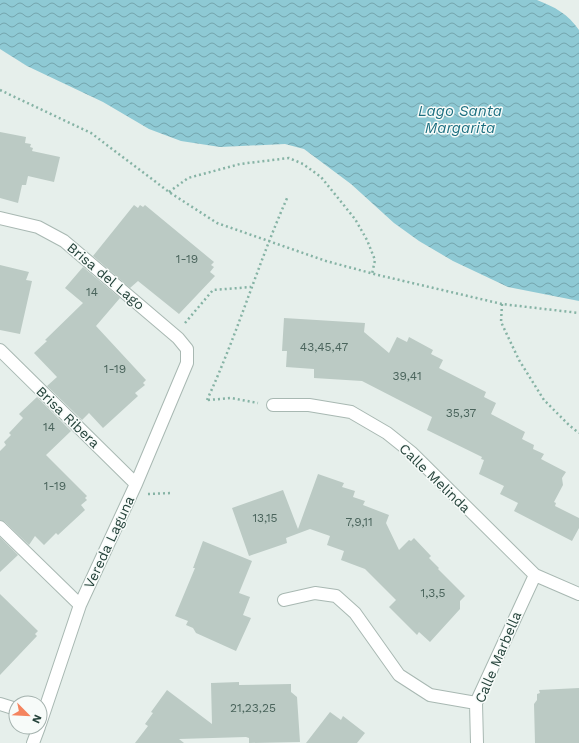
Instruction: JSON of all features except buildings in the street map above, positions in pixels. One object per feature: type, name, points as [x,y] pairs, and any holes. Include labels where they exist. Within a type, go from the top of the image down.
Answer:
[{"type":"street","name":"Brisa del Lago","points":[[0,218],[38,228],[64,241],[174,335],[187,349],[187,363]]},
{"type":"street","name":"Brisa Ribera","points":[[0,350],[134,489]]},
{"type":"street","name":"Vereda Laguna","points":[[48,699],[80,605],[134,489],[187,363]]},
{"type":"street","name":"Calle Melinda","points":[[273,405],[309,405],[351,412],[387,433],[412,453],[535,575],[579,594]]},
{"type":"street","points":[[0,527],[80,605]]},
{"type":"street","name":"Calle Marbella","points":[[477,743],[476,703],[535,575]]},
{"type":"street","points":[[284,600],[315,593],[336,596],[355,613],[399,676],[430,695],[476,703]]},
{"type":"path","points":[[0,90],[91,133],[169,192],[217,223],[326,261],[372,274],[502,304],[579,313]]},
{"type":"path","points":[[169,192],[188,178],[240,164],[288,158],[303,164],[321,177],[355,219],[367,240],[375,260],[372,274]]},
{"type":"path","points":[[273,405],[231,398],[207,400],[225,360],[268,241],[288,196]]},
{"type":"path","points":[[174,335],[213,290],[251,287]]},
{"type":"path","points":[[502,304],[501,322],[519,360],[544,400],[579,433]]},
{"type":"path","points":[[134,489],[172,493]]},
{"type":"water","name":"Lago Santa Margarita","points":[[0,0],[537,0],[550,5],[566,15],[579,30],[579,301],[508,287],[453,261],[419,241],[394,223],[351,184],[304,149],[285,144],[220,147],[181,141],[149,129],[103,102],[27,66],[0,49]]}]
